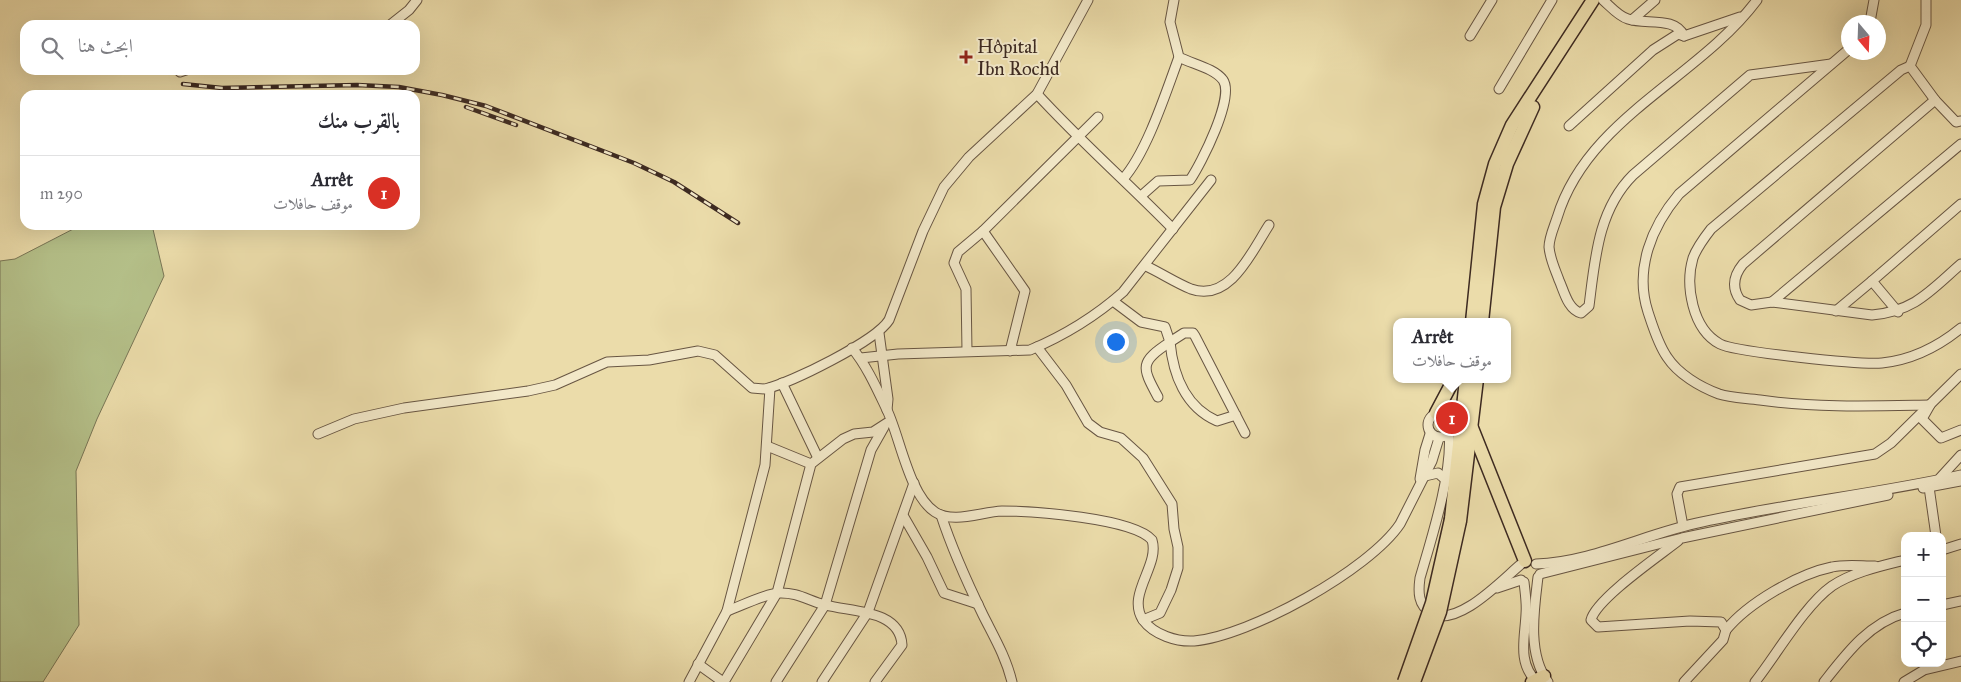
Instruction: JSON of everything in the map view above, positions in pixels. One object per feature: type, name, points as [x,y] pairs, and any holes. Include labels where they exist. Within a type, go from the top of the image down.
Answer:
[{"type":"highway","points":[[1472,318],[1484,204],[1494,164],[1512,125],[1593,0]]},
{"type":"highway","points":[[1482,318],[1494,207],[1507,164],[1534,104],[1603,0]]},
{"type":"highway","points":[[1436,413],[1452,383]]},
{"type":"highway","points":[[1404,682],[1432,603],[1456,520],[1466,383]]},
{"type":"highway","points":[[1414,682],[1440,612],[1472,428],[1477,383]]},
{"type":"highway","points":[[1472,428],[1527,563]]},
{"type":"highway","points":[[1442,435],[1460,446]]},
{"type":"street","points":[[396,20],[409,10],[417,0]]},
{"type":"street","points":[[318,434],[354,419],[404,408],[528,391],[554,385],[607,362],[649,360],[698,351],[715,355],[752,388],[770,388],[852,348],[878,333],[890,320],[923,230],[944,187],[969,157],[1037,94],[1088,0]]},
{"type":"street","points":[[1123,179],[1139,155],[1162,104],[1179,57],[1170,22],[1174,0]]},
{"type":"street","points":[[1470,36],[1492,0]]},
{"type":"street","points":[[1500,89],[1552,0]]},
{"type":"street","points":[[1603,0],[1624,18],[1673,25],[1681,30],[1684,36]]},
{"type":"street","points":[[1632,20],[1655,0]]},
{"type":"street","points":[[1757,0],[1711,47],[1627,117],[1592,152],[1574,177],[1561,204],[1549,246],[1553,266],[1570,305],[1576,312],[1584,312],[1590,306],[1594,254],[1609,208],[1633,175],[1750,75],[1831,64]]},
{"type":"street","points":[[1871,15],[1874,0]]},
{"type":"street","points":[[1926,0],[1926,26],[1910,66],[1900,70],[1711,229],[1694,258],[1690,280],[1691,299],[1706,333],[1719,343],[1732,348],[1777,354],[1881,363],[1922,352],[1941,343],[1961,328]]},
{"type":"street","points":[[1568,126],[1653,50],[1678,34],[1684,36],[1743,16]]},
{"type":"street","points":[[1841,56],[1679,194],[1664,212],[1648,244],[1644,273],[1645,304],[1667,358],[1696,383],[1721,395],[1810,406],[1930,406]]},
{"type":"street","points":[[1141,196],[1158,181],[1190,180],[1210,145],[1227,92],[1223,80],[1214,73],[1179,57]]},
{"type":"street","points":[[1910,66],[1935,100],[1959,124]]},
{"type":"street","points":[[1037,94],[1078,138],[1174,229]]},
{"type":"street","points":[[1935,100],[1736,272],[1735,286],[1740,300],[1751,304],[1772,302],[1872,315],[1898,312],[1920,300],[1961,264]]},
{"type":"street","points":[[967,351],[966,289],[954,263],[958,252],[983,231],[1098,117]]},
{"type":"street","points":[[1772,302],[1961,144]]},
{"type":"street","points":[[861,358],[967,351],[1030,350],[1037,347],[1113,301],[1146,266],[1211,180]]},
{"type":"street","points":[[1836,311],[1961,204]]},
{"type":"street","points":[[1146,266],[1192,289],[1202,291],[1216,289],[1232,280],[1269,225]]},
{"type":"street","points":[[983,231],[1025,290],[1010,351]]},
{"type":"street","points":[[1872,281],[1898,312]]},
{"type":"street","points":[[1113,301],[1141,322],[1165,328],[1170,342],[1175,373],[1194,406],[1216,422],[1236,415]]},
{"type":"street","points":[[1158,397],[1146,374],[1145,365],[1150,356],[1184,332],[1193,333],[1245,433]]},
{"type":"street","points":[[776,682],[825,605],[871,450],[888,417],[888,399],[878,333]]},
{"type":"street","points":[[1037,347],[1066,385],[1088,423],[1100,432],[1120,438],[1143,458],[1172,504],[1174,529],[1178,546],[1178,568],[1172,590],[1160,613],[1143,620]]},
{"type":"street","points":[[852,348],[861,358],[888,417],[914,483],[928,505],[940,515],[948,538],[978,604],[1002,650],[1012,682]]},
{"type":"street","points":[[1683,526],[1677,494],[1680,487],[1875,454],[1886,447],[1961,374]]},
{"type":"street","points":[[782,383],[815,461]]},
{"type":"street","points":[[689,682],[727,611],[765,465],[770,388]]},
{"type":"street","points":[[1930,406],[1922,419],[1941,438],[1961,430]]},
{"type":"street","points":[[940,515],[957,516],[1004,511],[1064,515],[1114,524],[1143,532],[1152,540],[1154,552],[1139,598],[1139,608],[1143,620],[1168,638],[1193,641],[1209,639],[1230,632],[1300,602],[1340,578],[1394,534],[1425,476],[1437,451],[1442,435],[1451,419],[1444,414],[1436,413],[1428,422],[1442,435],[1448,467],[1420,578],[1420,601],[1425,609],[1433,614],[1449,616],[1464,610],[1527,563],[1584,556],[1683,526],[1961,475]]},
{"type":"street","points":[[698,664],[723,682],[777,593],[815,461],[843,439],[854,434],[873,432],[888,417]]},
{"type":"street","points":[[1419,486],[1425,450],[1442,435]]},
{"type":"street","points":[[767,446],[815,461]]},
{"type":"street","points":[[1940,478],[1961,455]]},
{"type":"street","points":[[1425,476],[1438,473],[1445,479]]},
{"type":"street","points":[[1490,591],[1522,581],[1534,582],[1539,576],[1682,538],[1929,487],[1940,487],[1961,481]]},
{"type":"street","points":[[822,682],[868,612],[904,517],[914,483]]},
{"type":"street","points":[[1929,487],[1935,532]]},
{"type":"street","points":[[904,517],[927,557],[944,593],[978,604]]},
{"type":"street","points":[[1682,538],[1596,608],[1591,620],[1602,627],[1673,622],[1721,622],[1726,630]]},
{"type":"street","points":[[1946,549],[1961,544]]},
{"type":"street","points":[[1755,682],[1821,596],[1834,585],[1880,566],[1901,561]]},
{"type":"street","points":[[1527,563],[1539,576],[1534,648],[1539,681]]},
{"type":"street","points":[[1527,563],[1518,575],[1522,581],[1526,614],[1524,655],[1526,664],[1539,681]]},
{"type":"street","points":[[1684,682],[1723,640],[1726,630],[1737,616],[1761,599],[1816,572],[1840,566],[1880,566]]},
{"type":"street","points":[[727,611],[777,593],[803,596],[825,605],[868,612],[886,621],[898,631],[902,640],[902,645],[874,682]]},
{"type":"street","points":[[1946,604],[1961,601]]},
{"type":"street","points":[[1824,682],[1852,648],[1874,627],[1890,617],[1901,614]]},
{"type":"street","points":[[1904,682],[1924,670],[1961,661]]},
{"type":"green space","points":[[71,230],[153,230],[164,276],[97,419],[76,471],[79,625],[43,682],[0,682],[0,261],[15,259]]},
{"type":"railway","points":[[183,84],[222,88],[357,85],[399,87],[415,90]]},
{"type":"railway","points":[[420,91],[486,106],[634,163],[674,182],[738,223]]},
{"type":"railway","points":[[466,107],[516,125]]},
{"type":"place","name":"Hôpital Ibn Rochd","points":[[966,57]]},
{"type":"place","name":"Arrêt","points":[[1452,418]]}]
